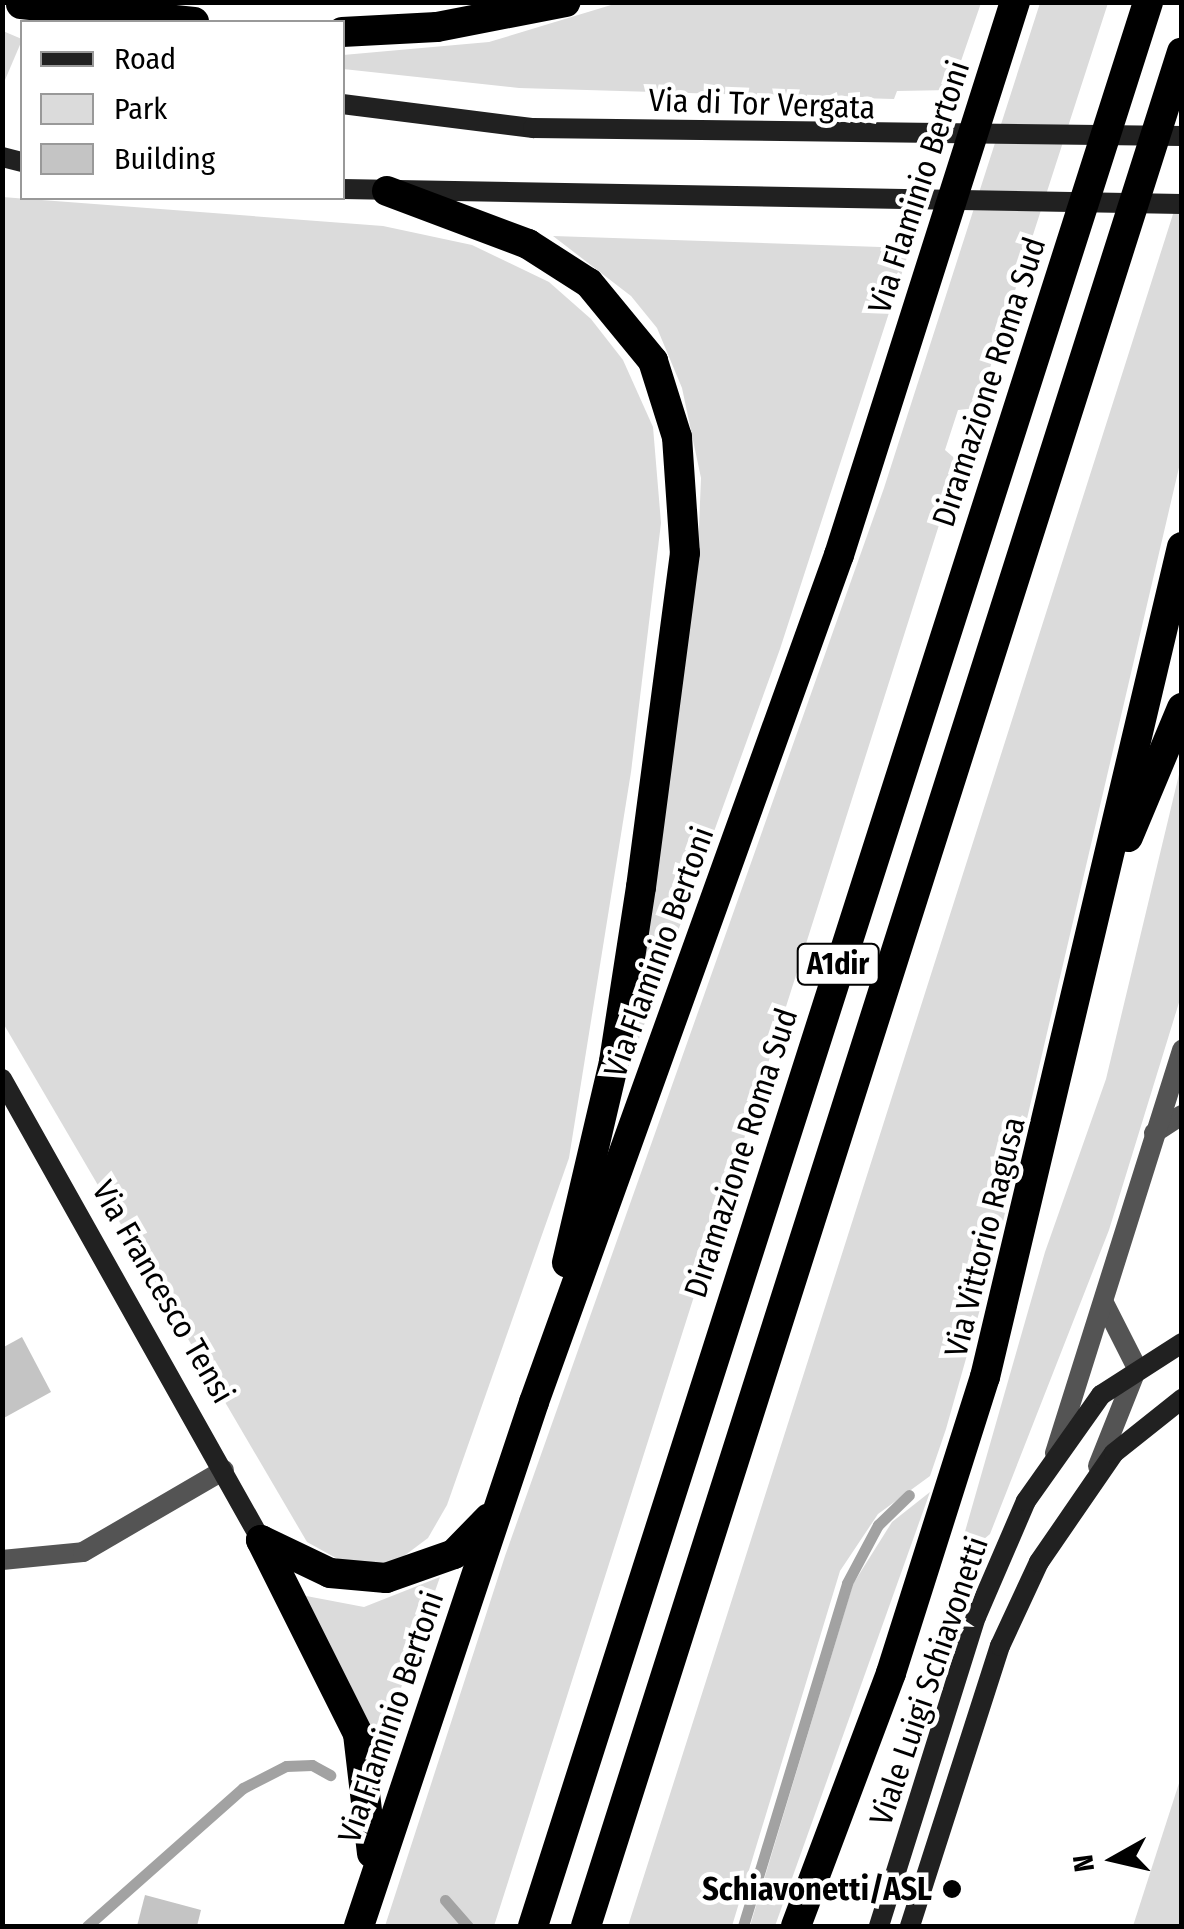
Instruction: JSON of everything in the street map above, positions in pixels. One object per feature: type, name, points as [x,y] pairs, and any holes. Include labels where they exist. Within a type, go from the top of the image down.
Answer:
[{"type":"highway","points":[[345,32],[437,26],[566,2]]},
{"type":"highway","name":"Via Flaminio Bertoni","points":[[360,1925],[534,1402],[839,555],[1015,2]]},
{"type":"highway","name":"Diramazione Roma Sud","points":[[534,1926],[1148,2]]},
{"type":"highway","points":[[19,3],[176,20]]},
{"type":"highway","name":"A1dir","points":[[586,1926],[1182,52]]},
{"type":"highway","points":[[386,190],[528,244],[604,296],[654,361],[682,473],[683,564],[620,1028],[534,1402]]},
{"type":"highway","name":"Via Vittorio Ragusa","points":[[796,1926],[963,1453],[1096,918],[1182,547]]},
{"type":"highway","points":[[1096,918],[1182,708]]},
{"type":"highway","points":[[262,1540],[343,1576],[404,1574],[469,1541],[505,1489]]},
{"type":"highway","points":[[262,1540],[365,1756],[372,1863],[360,1925]]},
{"type":"main road","points":[[19,3],[62,20]]},
{"type":"main road","name":"Via di Tor Vergata","points":[[345,104],[533,128],[905,138],[1182,136]]},
{"type":"main road","points":[[345,190],[1182,204]]},
{"type":"main road","name":"Via Francesco Tensi","points":[[2,1079],[262,1540]]},
{"type":"main road","name":"Viale Luigi Schiavonetti","points":[[879,1926],[976,1617],[1055,1452],[1091,1406],[1137,1368],[1182,1342]]},
{"type":"main road","name":"Viale Luigi Schiavonetti","points":[[910,1926],[1008,1626],[1090,1482],[1182,1400]]},
{"type":"street","points":[[1055,1452],[1182,1050]]},
{"type":"street","points":[[1154,1133],[1182,1115]]},
{"type":"street","points":[[1090,1482],[1137,1368],[1104,1303]]},
{"type":"street","points":[[2,1560],[83,1552],[224,1470]]},
{"type":"green space","points":[[621,2],[981,2],[951,90],[897,91],[894,99],[519,88],[345,69],[345,55],[489,42]]},
{"type":"green space","points":[[1040,3],[1108,3],[977,408],[958,410],[945,450],[959,462],[494,1926],[385,1926],[505,1556],[884,488]]},
{"type":"green space","points":[[2,33],[20,38],[20,45],[2,87]]},
{"type":"green space","points":[[1181,189],[1181,459],[994,1260],[946,1429],[930,1476],[878,1514],[840,1571],[732,1926],[628,1926]]},
{"type":"green space","points":[[2,197],[383,226],[472,245],[549,282],[591,319],[623,360],[653,427],[661,523],[631,772],[569,1158],[447,1505],[428,1538],[396,1562],[354,1568],[307,1542],[3,1023]]},
{"type":"green space","points":[[553,236],[910,248],[780,649],[639,1039],[630,1024],[698,551],[701,478],[682,388],[657,328],[631,296]]},
{"type":"green space","points":[[1181,766],[1181,996],[1109,1230],[990,1534],[956,1563],[1045,1252],[1106,1079]]},
{"type":"green space","points":[[930,1492],[775,1926],[750,1926],[853,1584],[892,1522]]},
{"type":"green space","points":[[440,1577],[376,1759],[301,1595],[364,1607]]},
{"type":"green space","points":[[1181,1777],[1181,1926],[1133,1926]]},
{"type":"building","points":[[22,1337],[51,1392],[2,1419],[2,1348]]},
{"type":"building","points":[[145,1895],[201,1910],[197,1926],[137,1926]]},
{"type":"waterway","points":[[743,1926],[847,1583],[878,1525],[909,1495]]},
{"type":"waterway","points":[[87,1926],[243,1788],[286,1766],[312,1765],[330,1775]]},
{"type":"waterway","points":[[445,1900],[468,1926]]},
{"type":"place","name":"Schiavonetti/ASL","points":[[952,1889]]}]
